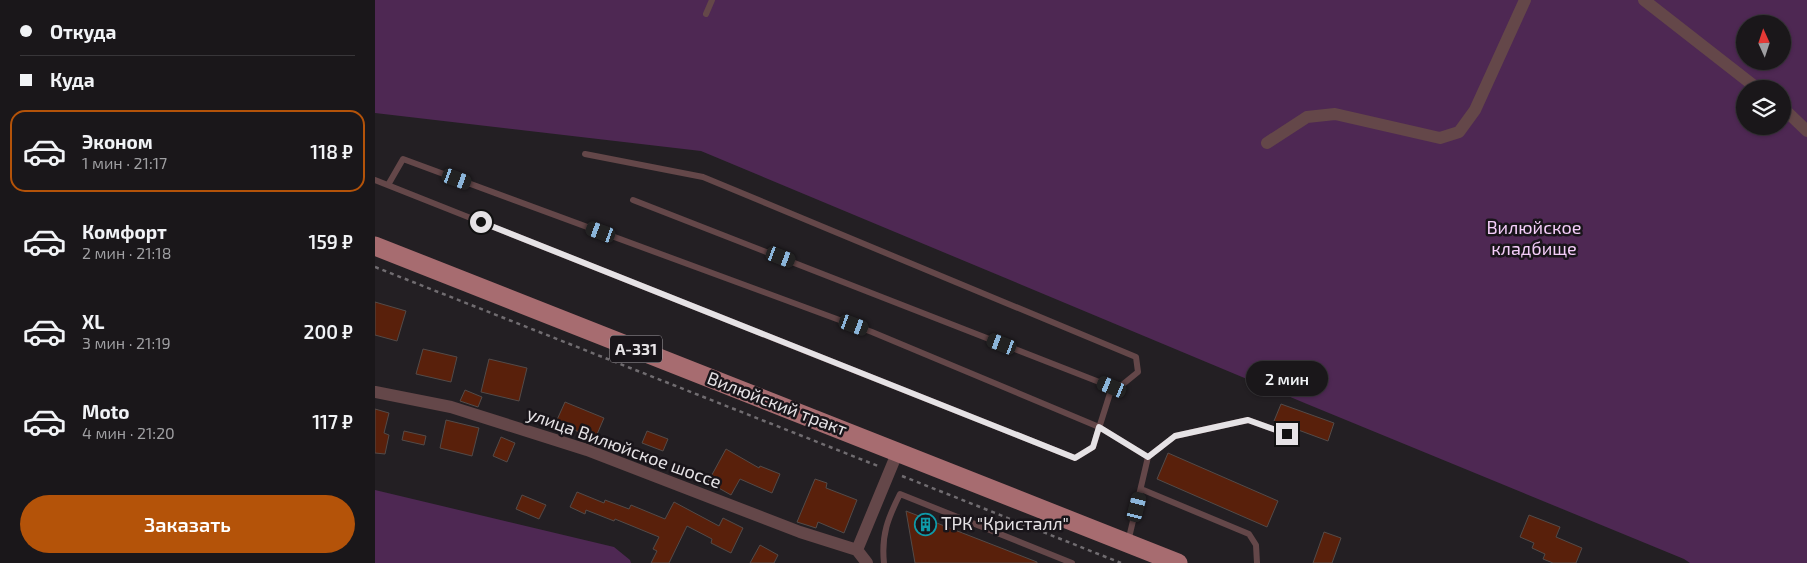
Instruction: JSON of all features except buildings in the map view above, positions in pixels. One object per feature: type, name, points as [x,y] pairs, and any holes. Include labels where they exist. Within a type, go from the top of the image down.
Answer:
[{"type":"main road","name":"Вилюйский тракт","points":[[375,246],[1178,563]]},
{"type":"street","points":[[1267,143],[1307,117],[1335,114],[1440,138],[1459,132],[1475,110],[1525,0]]},
{"type":"street","points":[[1644,0],[1746,80]]},
{"type":"street","points":[[1791,116],[1807,131]]},
{"type":"street","name":"улица Вилюйское шоссе","points":[[375,392],[451,407],[587,450],[800,532],[857,550]]},
{"type":"street","points":[[867,563],[857,550],[898,451]]},
{"type":"lane","points":[[706,14],[712,0]]},
{"type":"lane","points":[[585,154],[703,177],[1136,357],[1138,372],[1122,385],[1112,387],[633,200]]},
{"type":"lane","points":[[388,185],[403,159],[872,332],[1099,427],[1148,457]]},
{"type":"lane","points":[[375,180],[1075,458],[1093,447],[1112,387]]},
{"type":"lane","points":[[1128,543],[1148,457],[1175,436],[1248,420],[1287,434]]},
{"type":"lane","points":[[1141,489],[1249,534],[1256,545],[1257,563]]},
{"type":"lane","points":[[884,563],[882,548],[887,519],[900,494],[1072,563]]},
{"type":"path","points":[[375,267],[1121,563]]},
{"type":"green space","name":"Вилюйское кладбище","points":[[375,0],[1807,0],[1807,563],[1690,563],[701,151],[375,113]]},
{"type":"green space","points":[[375,490],[614,547],[631,563],[375,563]]},
{"type":"place","name":"ТРК \"Кристалл\"","points":[[925,524]]},
{"type":"route","points":[[481,222],[1075,458],[1093,447],[1099,427],[1148,457],[1175,436],[1248,420],[1287,434]]}]
